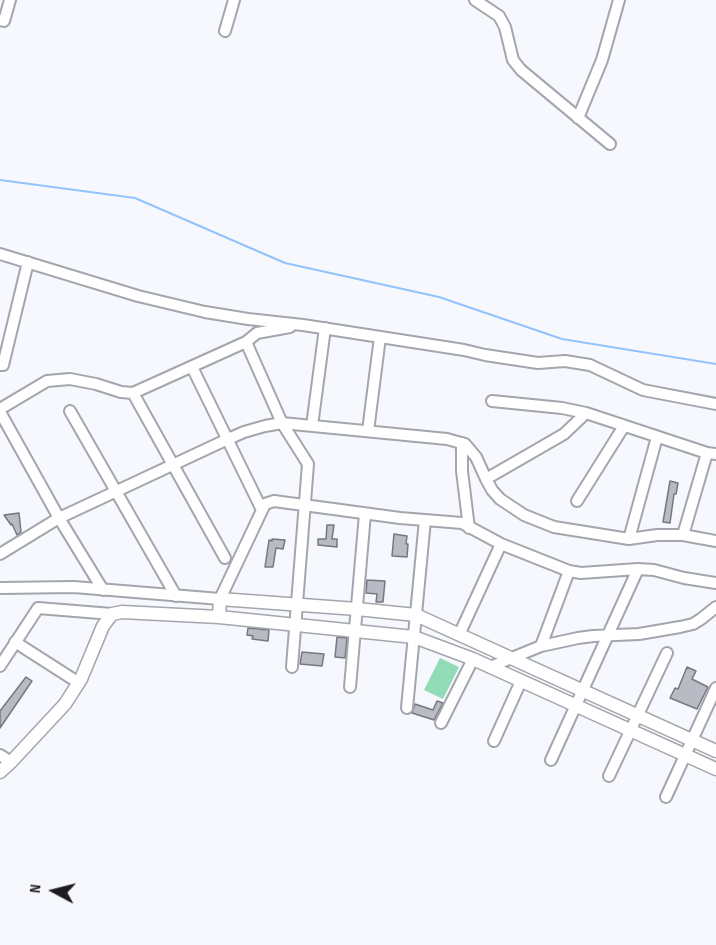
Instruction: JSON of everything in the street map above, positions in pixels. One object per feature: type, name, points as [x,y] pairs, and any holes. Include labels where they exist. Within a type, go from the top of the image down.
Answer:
[{"type":"street","points":[[0,20],[4,21],[10,0]]},
{"type":"street","points":[[225,31],[234,0]]},
{"type":"street","points":[[475,0],[499,16],[505,27],[513,60],[521,70],[610,144]]},
{"type":"street","points":[[578,118],[602,60],[619,0]]},
{"type":"street","points":[[0,254],[138,296],[205,312],[325,328],[538,363],[565,361],[590,365],[643,390],[716,404]]},
{"type":"street","points":[[0,365],[3,365],[27,262]]},
{"type":"street","points":[[104,590],[59,518],[0,410],[47,381],[70,379],[133,393],[246,342],[257,333],[303,325]]},
{"type":"street","points":[[312,426],[325,328]]},
{"type":"street","points":[[368,431],[380,337]]},
{"type":"street","points":[[246,342],[282,423],[308,464],[292,668]]},
{"type":"street","points":[[192,367],[262,510]]},
{"type":"street","points":[[133,393],[225,558]]},
{"type":"street","points":[[492,400],[562,408],[712,454],[683,535]]},
{"type":"street","points":[[70,411],[176,596]]},
{"type":"street","points":[[486,479],[564,434],[586,414]]},
{"type":"street","points":[[1,550],[59,518],[228,439],[244,432],[282,423],[447,439],[465,444],[476,457],[492,490],[500,499],[524,515],[554,527],[630,539],[657,535],[683,535],[716,541]]},
{"type":"street","points":[[577,501],[624,426]]},
{"type":"street","points":[[630,539],[657,436]]},
{"type":"street","points":[[462,443],[463,483],[470,528]]},
{"type":"street","points":[[219,617],[220,599],[262,510],[265,504],[274,501],[365,514],[462,523],[501,544],[569,571],[581,573],[654,570],[716,583]]},
{"type":"street","points":[[350,687],[365,514]]},
{"type":"street","points":[[407,708],[425,520]]},
{"type":"street","points":[[459,635],[501,544]]},
{"type":"street","points":[[551,760],[638,569]]},
{"type":"street","points":[[541,646],[569,571]]},
{"type":"street","points":[[0,588],[74,588],[416,615],[716,751]]},
{"type":"street","points":[[490,667],[541,646],[585,637],[639,634],[693,624],[716,607]]},
{"type":"street","points":[[0,666],[38,608],[112,614],[122,612],[219,617],[414,637],[473,659],[716,769]]},
{"type":"street","points":[[0,772],[65,704],[79,683],[102,626],[112,614]]},
{"type":"street","points":[[15,642],[79,683]]},
{"type":"street","points":[[609,776],[667,653]]},
{"type":"street","points":[[441,723],[473,659]]},
{"type":"street","points":[[494,741],[521,681]]},
{"type":"street","points":[[666,797],[716,688]]},
{"type":"street","points":[[0,755],[11,762]]},
{"type":"green space","points":[[440,658],[459,667],[443,699],[424,690]]},
{"type":"building","points":[[670,481],[678,483],[670,523],[663,522]]},
{"type":"building","points":[[19,513],[21,532],[17,535],[12,524],[4,515]]},
{"type":"building","points":[[327,525],[334,525],[332,539],[337,539],[337,547],[318,545],[318,539],[326,539]]},
{"type":"building","points":[[394,534],[407,536],[407,557],[392,556]]},
{"type":"building","points":[[272,539],[285,540],[283,549],[276,548],[273,567],[265,567],[269,540],[272,541]]},
{"type":"building","points":[[367,580],[385,581],[383,602],[376,602],[377,594],[366,593]]},
{"type":"building","points":[[248,628],[269,630],[268,641],[252,639],[253,636],[247,635]]},
{"type":"building","points":[[337,637],[347,638],[345,658],[335,657]]},
{"type":"building","points":[[302,652],[324,654],[322,666],[300,664]]},
{"type":"building","points":[[687,667],[696,671],[692,679],[708,687],[697,709],[670,698],[675,688],[678,689]]},
{"type":"building","points":[[26,677],[32,681],[0,728],[0,711]]},
{"type":"building","points":[[437,701],[443,703],[434,720],[412,713],[415,704],[433,710]]},
{"type":"waterway","points":[[0,180],[135,198],[285,263],[439,297],[562,339],[716,364]]}]
